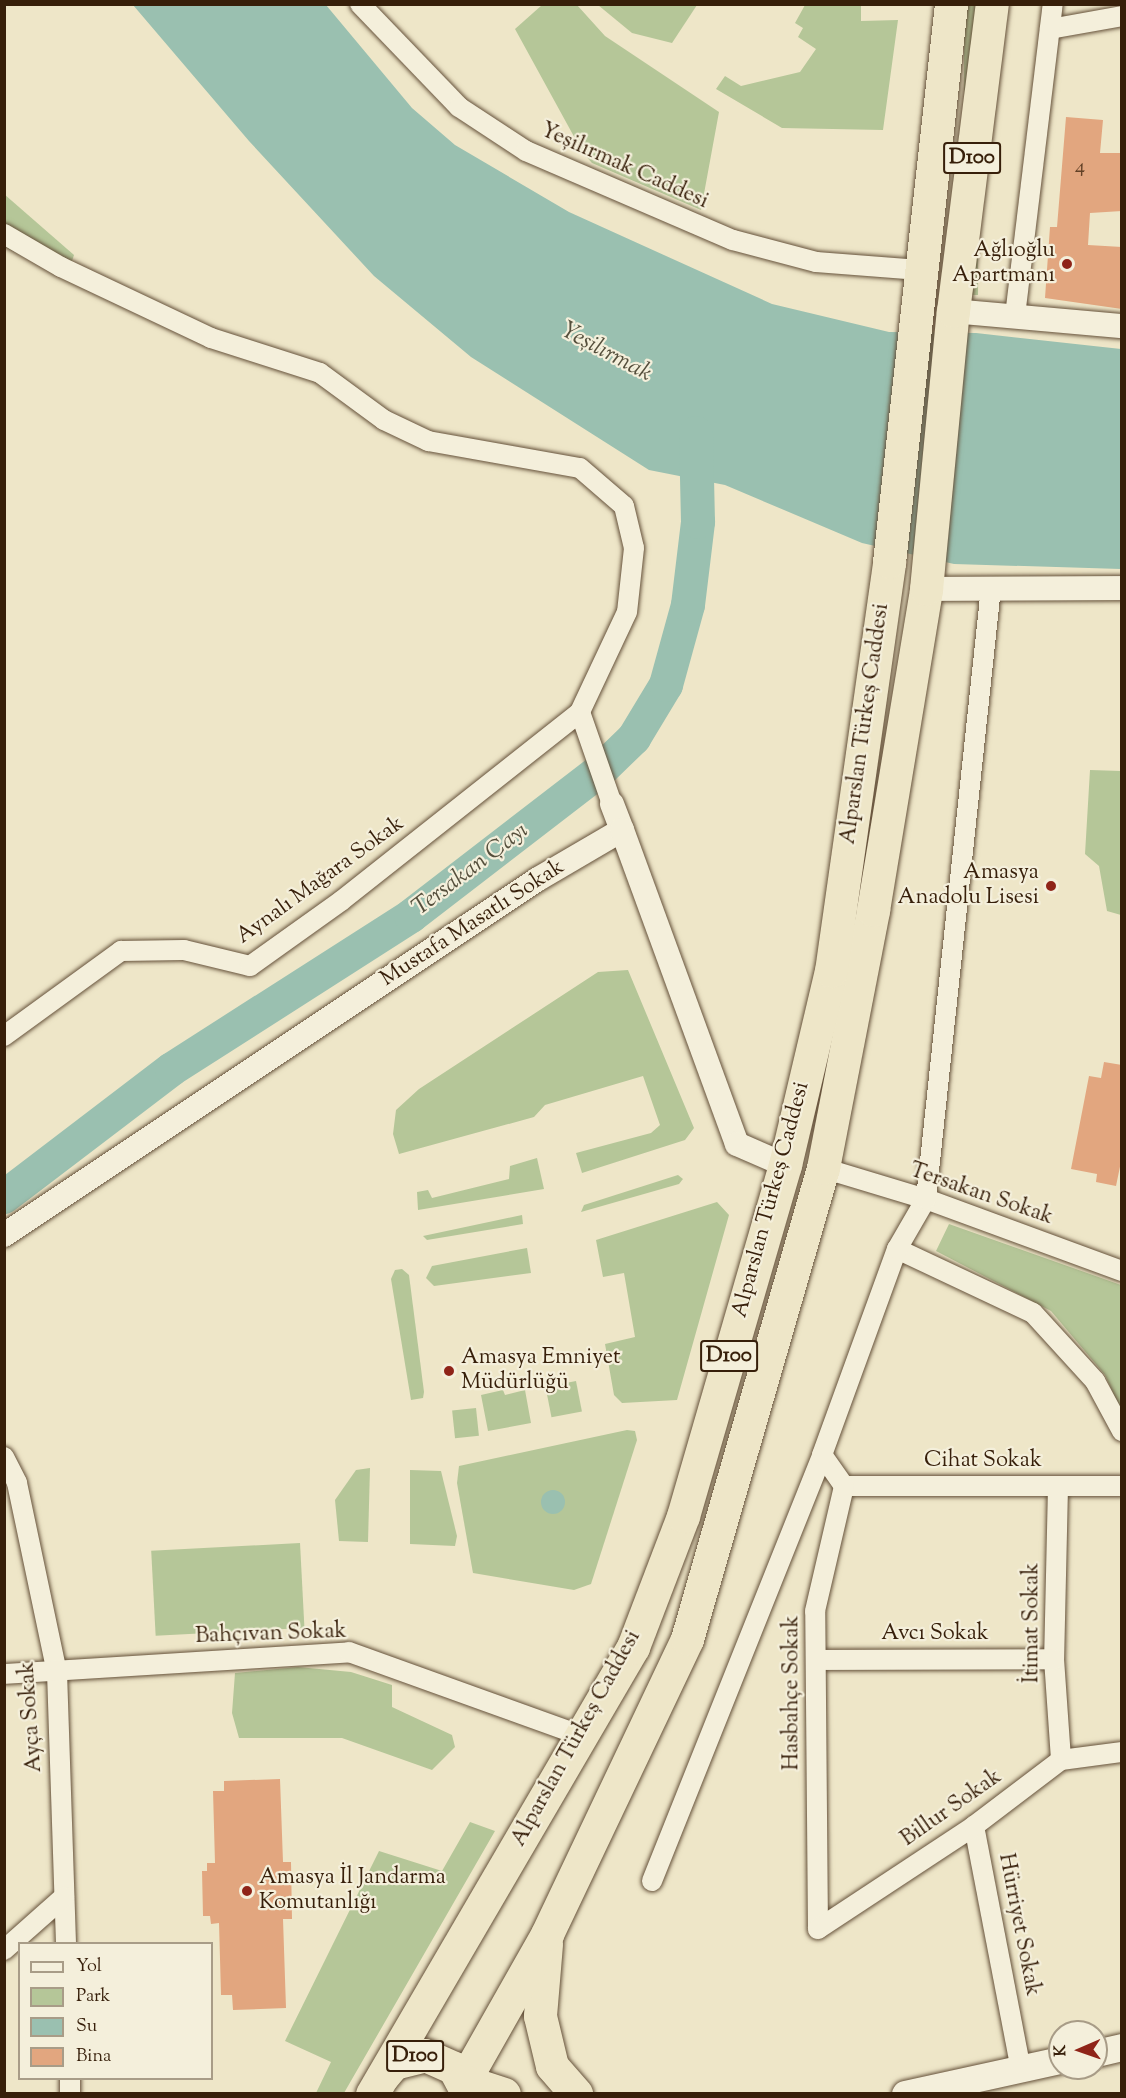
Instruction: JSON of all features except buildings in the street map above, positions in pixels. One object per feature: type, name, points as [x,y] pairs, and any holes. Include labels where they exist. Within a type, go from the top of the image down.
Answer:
[{"type":"highway","name":"D100","points":[[920,270],[951,4]]},
{"type":"highway","name":"D100","points":[[927,579],[952,318],[992,4]]},
{"type":"highway","name":"Alparslan Türkeş Caddesi","points":[[375,2090],[633,1647],[683,1516],[785,1165],[831,971],[889,562],[920,270]]},
{"type":"highway","name":"Alparslan Türkeş Caddesi","points":[[466,2087],[547,1934],[687,1639],[823,1168],[873,910],[927,579]]},
{"type":"highway","points":[[547,1934],[540,2016],[552,2066],[576,2094]]},
{"type":"highway","name":"D100","points":[[375,2090],[394,2063],[425,2055],[447,2064],[466,2087]]},
{"type":"highway","points":[[466,2087],[504,2094]]},
{"type":"main road","points":[[905,2094],[1048,2063]]},
{"type":"street","name":"Yeşilırmak Caddesi","points":[[360,4],[459,107],[526,151],[733,240],[816,262],[920,270]]},
{"type":"street","points":[[1015,316],[1053,4]]},
{"type":"street","points":[[1050,29],[1122,16]]},
{"type":"street","points":[[4,234],[62,267],[211,338],[320,373],[384,420],[428,441],[580,468],[624,506],[634,548],[627,612],[580,712],[737,1144],[785,1165]]},
{"type":"street","points":[[952,318],[1015,316],[1122,326]]},
{"type":"street","points":[[927,579],[991,588],[1122,588]]},
{"type":"street","points":[[652,1881],[822,1455],[897,1249],[926,1199],[991,588]]},
{"type":"street","name":"Aynalı Mağara Sokak","points":[[4,1036],[121,951],[184,950],[250,966],[341,901],[580,712]]},
{"type":"street","name":"Mustafa Masatlı Sokak","points":[[4,1235],[538,879],[622,830]]},
{"type":"street","name":"Tersakan Sokak","points":[[823,1168],[926,1199],[1122,1271]]},
{"type":"street","points":[[897,1249],[1033,1312],[1095,1381],[1122,1431]]},
{"type":"street","points":[[822,1455],[844,1486]]},
{"type":"street","name":"Ayça Sokak","points":[[4,1457],[16,1483],[57,1672],[66,1942]]},
{"type":"street","name":"Cihat Sokak","points":[[844,1486],[1122,1486]]},
{"type":"street","name":"Hasbahçe Sokak","points":[[818,1929],[815,1611],[844,1486]]},
{"type":"street","name":"İtimat Sokak","points":[[1058,1486],[1054,1659],[1061,1760]]},
{"type":"street","name":"Bahçıvan Sokak","points":[[4,1674],[349,1652],[582,1736]]},
{"type":"street","name":"Avcı Sokak","points":[[816,1660],[1054,1659]]},
{"type":"street","name":"Billur Sokak","points":[[818,1929],[974,1826],[1061,1760],[1122,1752]]},
{"type":"street","name":"Hürriyet Sokak","points":[[974,1826],[1021,2069]]},
{"type":"street","points":[[4,1950],[64,1897]]},
{"type":"green space","points":[[542,5],[577,5],[605,36],[719,112],[701,210],[592,163],[583,153],[515,29]]},
{"type":"green space","points":[[598,5],[697,5],[672,43],[632,33]]},
{"type":"green space","points":[[805,5],[861,5],[861,21],[898,20],[883,130],[782,128],[716,89],[725,76],[741,86],[800,72],[816,49],[798,37],[803,28],[795,23]]},
{"type":"green space","points":[[964,5],[978,5],[978,295],[964,295]]},
{"type":"green space","points":[[4,194],[74,255],[66,279],[5,247]]},
{"type":"green space","points":[[1090,770],[1121,771],[1121,915],[1107,911],[1099,866],[1085,854]]},
{"type":"green space","points":[[628,970],[694,1128],[685,1140],[582,1173],[576,1153],[651,1133],[660,1125],[643,1076],[545,1105],[534,1117],[399,1154],[393,1134],[396,1110],[419,1089],[598,972]]},
{"type":"green space","points":[[537,1158],[544,1189],[418,1210],[417,1192],[428,1190],[432,1198],[509,1179],[510,1166]]},
{"type":"green space","points":[[678,1175],[683,1179],[679,1184],[581,1212],[584,1205]]},
{"type":"green space","points":[[717,1202],[729,1215],[677,1400],[622,1403],[614,1395],[605,1344],[635,1337],[624,1273],[603,1277],[596,1240]]},
{"type":"green space","points":[[522,1215],[523,1224],[427,1240],[423,1236]]},
{"type":"green space","points":[[949,1224],[1121,1285],[1121,1411],[1105,1375],[1051,1311],[936,1251]]},
{"type":"green space","points":[[527,1248],[531,1273],[434,1286],[426,1278],[432,1266]]},
{"type":"green space","points":[[402,1269],[409,1275],[424,1392],[423,1398],[411,1400],[391,1279],[395,1270]]},
{"type":"green space","points":[[576,1381],[582,1411],[551,1417],[546,1387]]},
{"type":"green space","points":[[503,1390],[505,1395],[525,1390],[531,1423],[488,1431],[481,1395]]},
{"type":"green space","points":[[476,1408],[479,1436],[455,1438],[452,1411]]},
{"type":"green space","points":[[627,1430],[635,1431],[637,1440],[591,1584],[574,1590],[473,1573],[457,1483],[459,1466]]},
{"type":"green space","points":[[370,1468],[368,1542],[339,1541],[335,1500],[356,1470]]},
{"type":"green space","points":[[410,1470],[441,1471],[457,1536],[455,1546],[410,1544]]},
{"type":"green space","points":[[300,1543],[304,1628],[156,1636],[151,1551]]},
{"type":"green space","points":[[298,1667],[351,1672],[392,1685],[392,1707],[452,1735],[455,1747],[432,1770],[342,1738],[239,1738],[232,1713],[235,1673]]},
{"type":"green space","points":[[470,1822],[495,1831],[344,2093],[316,2093],[331,2062],[285,2041],[379,1851],[442,1871]]},
{"type":"water","name":"Yeşilırmak","points":[[133,5],[326,5],[412,108],[455,145],[569,212],[772,304],[889,332],[976,333],[1121,349],[1121,569],[954,564],[862,543],[725,485],[649,470],[471,357],[374,276],[249,141]]},
{"type":"water","points":[[553,1490],[558,1491],[564,1497],[564,1507],[558,1513],[553,1514],[548,1513],[542,1507],[541,1502],[542,1497],[548,1491]]},
{"type":"waterway","name":"Tersakan Çayı","points":[[4,1197],[172,1069],[411,916],[602,769],[634,738],[666,685],[688,605],[698,522],[696,433]]},
{"type":"place","name":"Ağlıoğlu Apartmanı","points":[[1067,264]]},
{"type":"place","name":"Amasya Anadolu Lisesi","points":[[1051,886]]},
{"type":"place","name":"Amasya Emniyet Müdürlüğü","points":[[449,1371]]},
{"type":"place","name":"Amasya İl Jandarma Komutanlığı","points":[[247,1891]]}]
